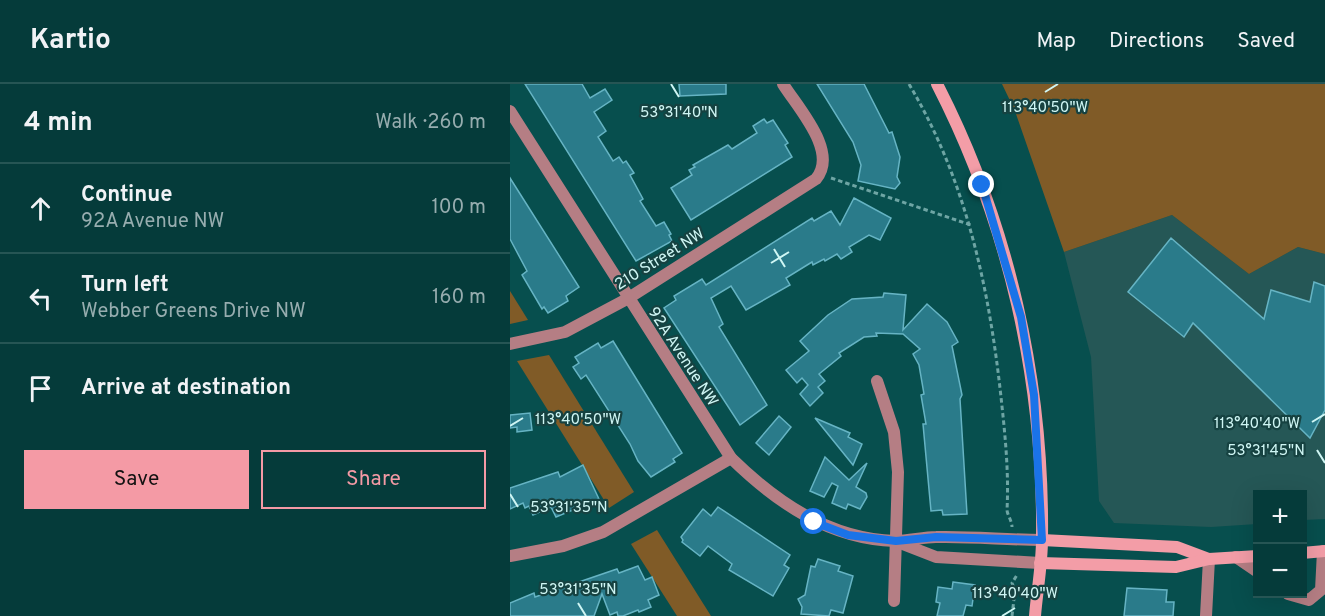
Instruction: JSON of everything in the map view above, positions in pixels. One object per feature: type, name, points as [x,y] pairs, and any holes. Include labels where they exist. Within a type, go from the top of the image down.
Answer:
[{"type":"main road","points":[[937,84],[964,140],[982,185],[1021,317],[1034,395],[1042,540],[1035,616]]},
{"type":"main road","points":[[1042,540],[1177,547],[1209,559]]},
{"type":"main road","points":[[1307,553],[1324,551]]},
{"type":"main road","points":[[1040,562],[1176,567],[1209,559],[1253,556]]},
{"type":"street","points":[[783,84],[820,142],[824,154],[824,167],[818,176]]},
{"type":"street","name":"92A Avenue NW","points":[[510,111],[731,458],[760,486],[814,522],[848,535],[896,541],[936,537],[1042,540]]},
{"type":"street","name":"210 Street NW","points":[[510,344],[565,332],[627,298],[818,176]]},
{"type":"street","points":[[877,381],[895,442],[898,472],[894,601]]},
{"type":"street","points":[[510,556],[563,546],[603,532],[731,458]]},
{"type":"street","name":"92A Avenue NW","points":[[896,541],[936,557],[1040,562]]},
{"type":"street","points":[[1302,598],[1309,600],[1322,590],[1324,551]]},
{"type":"street","points":[[1236,557],[1253,569]]},
{"type":"street","points":[[1206,616],[1209,559]]},
{"type":"path","points":[[909,84],[938,139],[971,225],[996,353],[1006,443],[1009,491],[1007,511],[1011,518]]},
{"type":"path","points":[[818,176],[971,225]]},
{"type":"path","points":[[1012,616],[1015,590],[1012,583],[1017,577]]},
{"type":"shaded area","points":[[1002,84],[1325,84],[1325,254],[1298,247],[1249,274],[1172,215],[1064,252],[1015,111]]},
{"type":"shaded area","points":[[1172,215],[1249,274],[1298,247],[1325,254],[1325,519],[1307,520],[1307,490],[1253,490],[1253,524],[1211,527],[1114,523],[1099,501],[1091,357],[1064,252]]},
{"type":"shaded area","points":[[510,291],[528,320],[510,324]]},
{"type":"shaded area","points":[[549,355],[634,492],[609,508],[517,361]]},
{"type":"shaded area","points":[[657,530],[711,616],[677,616],[631,544]]},
{"type":"building","points":[[525,84],[582,84],[590,98],[605,89],[612,100],[594,112],[606,131],[598,137],[613,161],[619,157],[623,163],[626,161],[634,173],[630,175],[643,199],[640,201],[656,226],[664,222],[672,241],[636,261]]},
{"type":"building","points":[[679,84],[726,84],[726,94],[680,96]]},
{"type":"building","points":[[817,84],[864,84],[889,133],[892,132],[900,157],[897,177],[900,183],[895,189],[858,181],[861,165],[853,142]]},
{"type":"building","points":[[764,119],[767,123],[773,120],[788,143],[785,145],[792,157],[691,220],[671,188],[692,175],[689,170],[695,167],[693,165],[728,145],[732,149],[757,133],[753,126]]},
{"type":"building","points":[[510,178],[579,287],[566,296],[568,301],[548,313],[544,307],[542,309],[522,275],[527,271],[510,239]]},
{"type":"building","points":[[854,198],[891,218],[880,240],[869,235],[849,247],[852,252],[841,259],[837,254],[813,265],[812,262],[786,278],[790,285],[746,310],[731,286],[711,298],[723,324],[719,327],[767,405],[740,425],[664,308],[676,300],[674,296],[702,279],[706,285],[812,218],[814,221],[831,211],[840,225]]},
{"type":"building","points":[[1171,238],[1264,319],[1271,290],[1310,302],[1314,282],[1325,286],[1325,410],[1310,438],[1193,323],[1184,337],[1128,292]]},
{"type":"building","points":[[884,293],[906,295],[903,330],[927,304],[947,322],[958,342],[952,346],[962,395],[960,399],[967,514],[943,515],[942,510],[931,511],[923,424],[926,424],[921,395],[924,394],[919,365],[913,354],[920,349],[903,334],[876,333],[877,336],[864,337],[839,353],[841,356],[819,374],[825,381],[818,387],[823,393],[810,406],[800,394],[808,385],[802,378],[797,383],[786,370],[809,351],[800,341],[828,315],[852,299],[883,297]]},
{"type":"building","points":[[613,341],[682,453],[673,459],[675,462],[651,477],[638,461],[630,444],[586,375],[581,379],[573,367],[579,363],[575,357],[598,343],[601,348]]},
{"type":"building","points":[[530,413],[532,430],[517,432],[517,427],[510,428],[510,415]]},
{"type":"building","points":[[779,416],[791,427],[769,455],[756,443]]},
{"type":"building","points":[[815,418],[850,433],[848,437],[862,444],[853,465]]},
{"type":"building","points":[[825,457],[849,480],[867,463],[856,487],[866,493],[867,497],[860,509],[848,504],[846,509],[832,503],[838,486],[832,483],[824,497],[810,491]]},
{"type":"building","points":[[583,465],[599,499],[556,517],[551,507],[533,515],[529,506],[525,508],[523,503],[510,509],[510,488],[558,472],[560,477]]},
{"type":"building","points":[[718,507],[790,555],[784,565],[789,568],[773,596],[729,570],[732,564],[708,546],[700,556],[682,542],[681,537],[703,509],[711,516]]},
{"type":"building","points":[[818,559],[840,566],[838,571],[853,576],[843,613],[831,610],[829,616],[801,614],[802,607],[798,599],[805,595],[811,566],[815,567]]},
{"type":"building","points":[[638,566],[645,580],[652,577],[659,595],[648,600],[651,607],[639,612],[638,610],[623,616],[618,616],[617,612],[610,615],[602,594],[594,616],[510,616],[510,603],[534,593],[535,597],[617,569],[619,573]]},
{"type":"building","points":[[953,582],[975,585],[972,606],[966,605],[963,616],[937,616],[940,603],[936,602],[938,587],[952,589]]},
{"type":"building","points":[[1127,588],[1167,590],[1166,602],[1174,602],[1173,616],[1124,616]]},
{"type":"route","points":[[814,522],[848,535],[896,541],[936,537],[1042,540],[1041,489],[1034,395],[1021,317],[982,185]]}]
